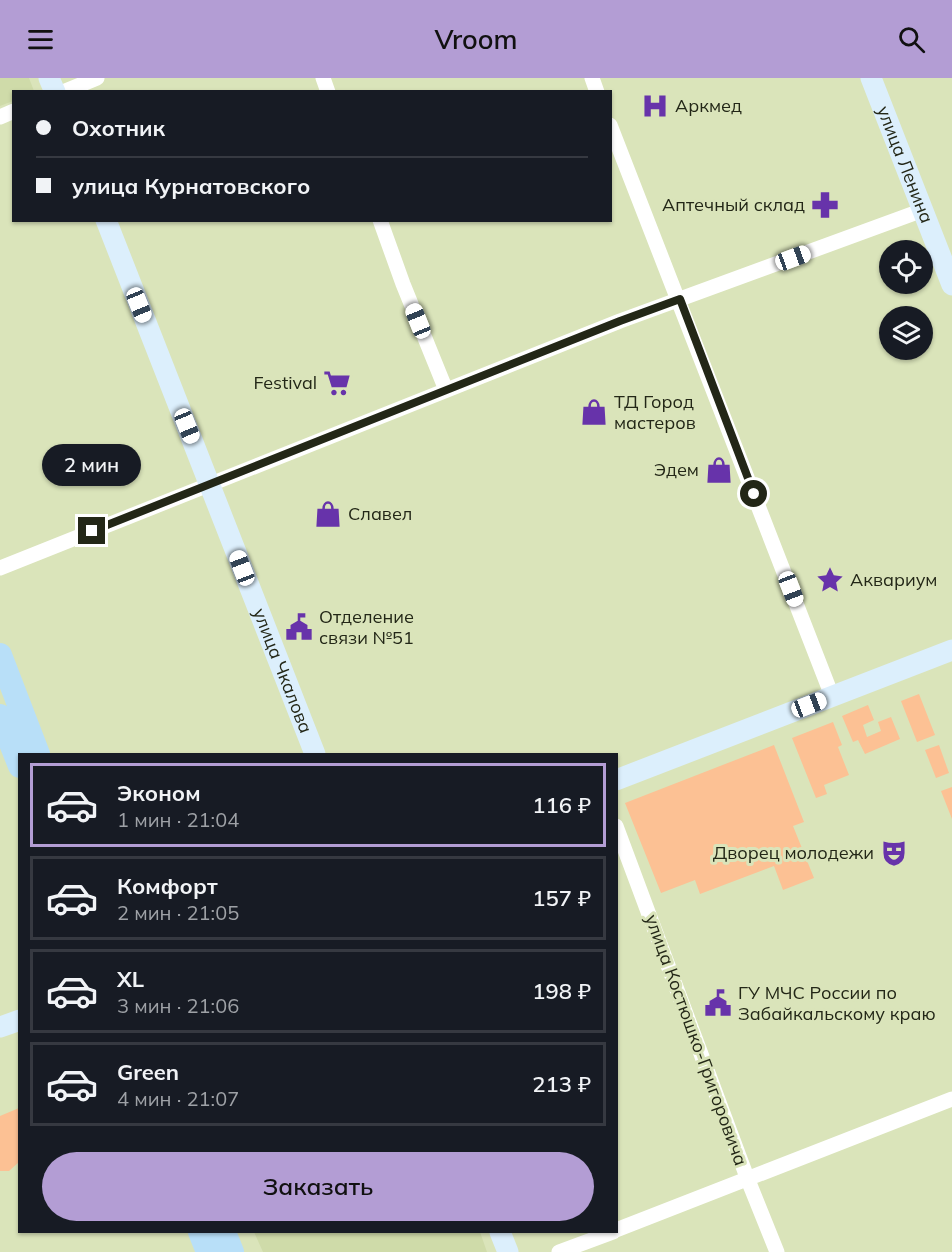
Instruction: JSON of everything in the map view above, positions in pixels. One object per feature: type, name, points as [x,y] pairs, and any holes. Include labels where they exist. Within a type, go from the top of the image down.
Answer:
[{"type":"main road","name":"улица Ленина","points":[[871,78],[952,285]]},
{"type":"main road","name":"улица Чкалова","points":[[107,222],[315,753]]},
{"type":"main road","points":[[618,779],[952,650]]},
{"type":"main road","points":[[0,655],[38,753]]},
{"type":"main road","points":[[0,716],[18,761]]},
{"type":"main road","points":[[0,1027],[18,1021]]},
{"type":"main road","points":[[200,1233],[208,1252]]},
{"type":"main road","points":[[224,1233],[232,1252]]},
{"type":"main road","points":[[500,1233],[508,1252]]},
{"type":"street","points":[[68,90],[97,78]]},
{"type":"street","points":[[612,130],[680,299],[832,696]]},
{"type":"street","points":[[0,568],[680,299],[922,210]]},
{"type":"street","points":[[381,222],[446,390]]},
{"type":"street","name":"улица Костюшко-Григоровича","points":[[618,831],[777,1252]]},
{"type":"street","points":[[618,1229],[952,1099]]},
{"type":"street","points":[[559,1252],[609,1233]]},
{"type":"shaded area","points":[[0,78],[29,78],[34,90],[12,90],[12,101],[0,106]]},
{"type":"shaded area","points":[[919,694],[935,735],[917,742],[901,701]]},
{"type":"shaded area","points":[[868,705],[874,720],[863,725],[867,737],[881,731],[878,722],[891,717],[900,739],[865,754],[858,740],[853,742],[842,716]]},
{"type":"shaded area","points":[[833,722],[842,745],[838,747],[849,775],[824,785],[827,794],[816,798],[792,738]]},
{"type":"shaded area","points":[[774,745],[804,822],[793,826],[814,878],[783,890],[774,866],[700,894],[695,880],[661,893],[625,803]]},
{"type":"shaded area","points":[[939,745],[949,773],[936,778],[925,750]]},
{"type":"shaded area","points":[[952,787],[952,819],[941,791]]},
{"type":"shaded area","points":[[18,1108],[18,1163],[9,1171],[0,1171],[0,1116]]},
{"type":"shaded area","points":[[254,1233],[480,1233],[487,1252],[263,1252]]},
{"type":"place","name":"Аркмед","points":[[655,106]]},
{"type":"place","name":"Аптечный склад","points":[[825,205]]},
{"type":"place","name":"Festival","points":[[337,383]]},
{"type":"place","name":"ТД Город мастеров","points":[[594,412]]},
{"type":"place","name":"Эдем","points":[[719,470]]},
{"type":"place","name":"Славел","points":[[328,514]]},
{"type":"place","name":"Аквариум","points":[[830,580]]},
{"type":"place","name":"Отделение связи №51","points":[[299,627]]},
{"type":"place","name":"Дворец молодежи","points":[[894,853]]},
{"type":"place","name":"ГУ МЧС России по Забайкальскому краю","points":[[718,1003]]},
{"type":"route","points":[[92,531],[680,299],[754,494]]}]
